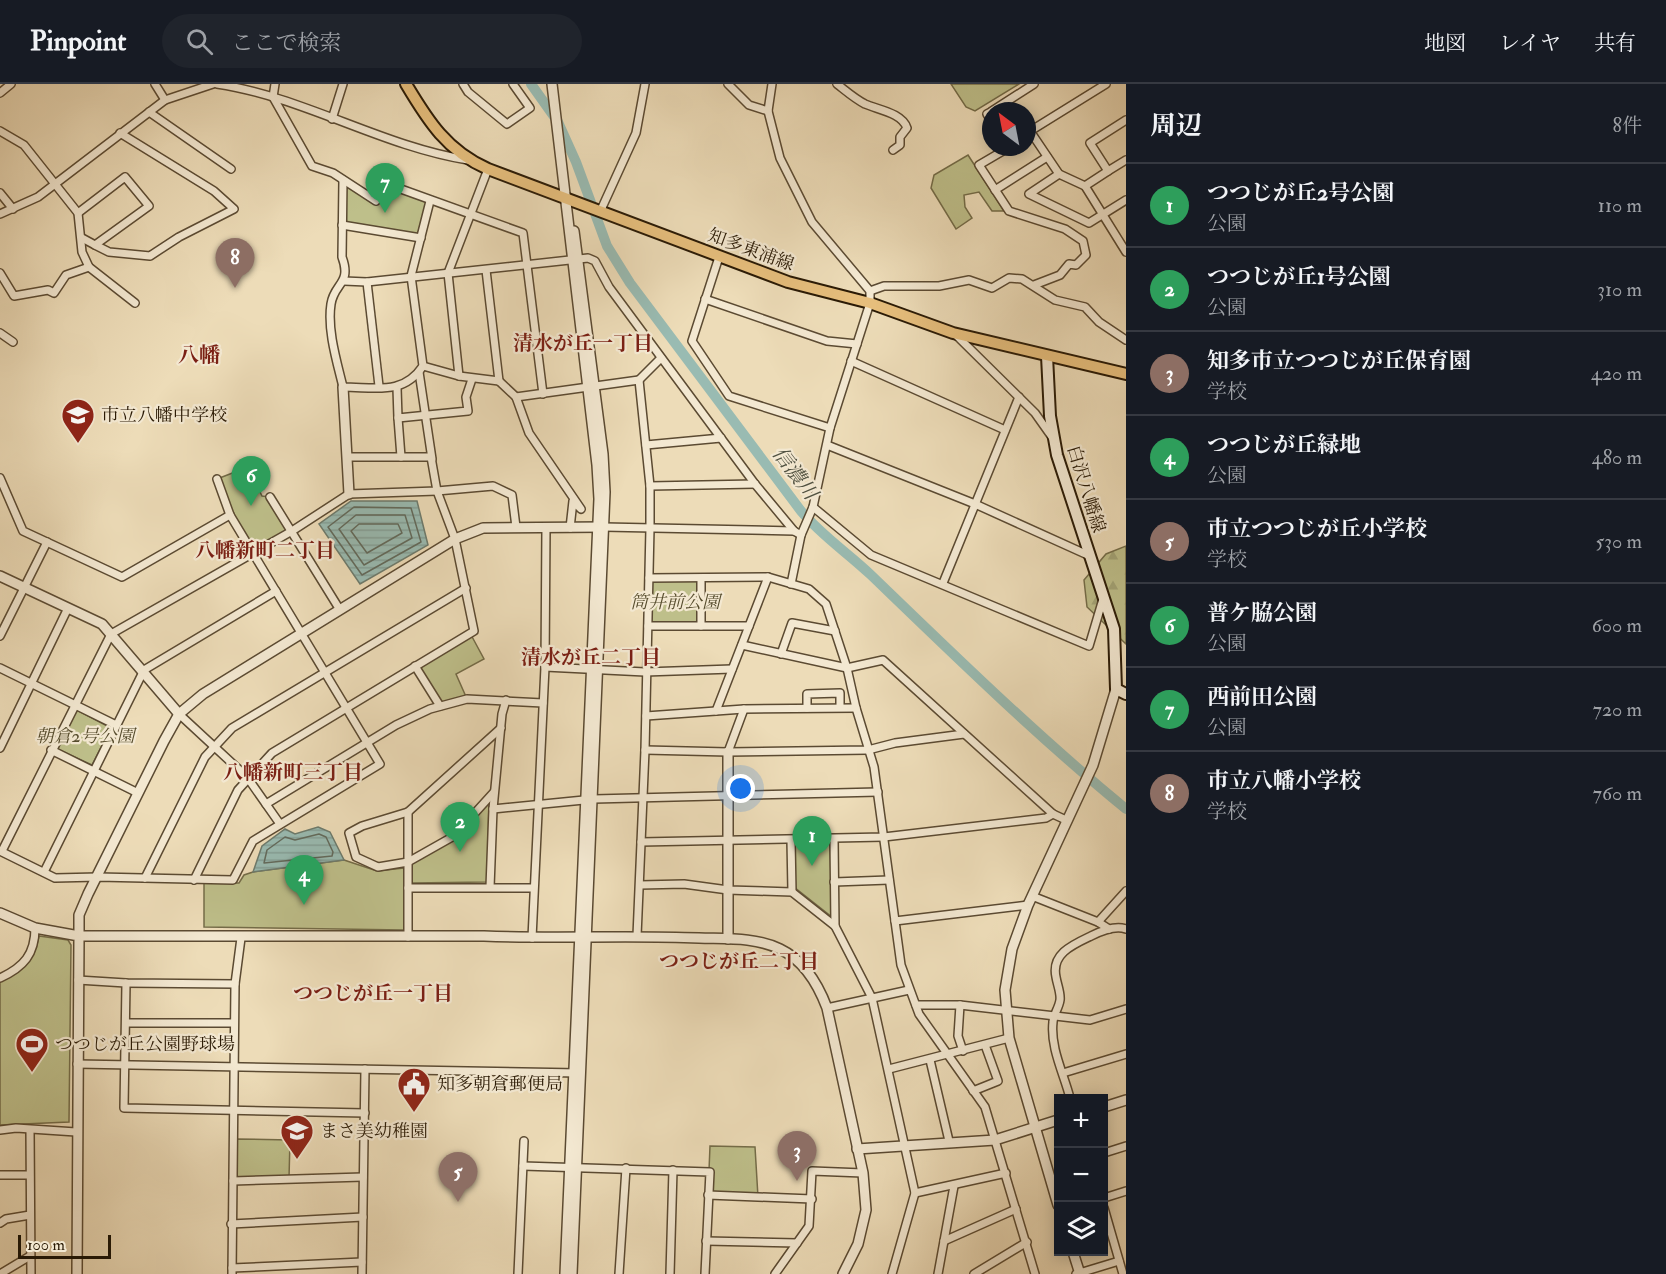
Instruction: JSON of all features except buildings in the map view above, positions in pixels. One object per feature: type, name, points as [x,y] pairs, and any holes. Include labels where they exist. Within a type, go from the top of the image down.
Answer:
[{"type":"main road","name":"知多東浦線","points":[[406,84],[439,135],[468,160],[567,201],[788,282],[870,303],[953,333],[1126,374]]},
{"type":"main road","name":"白沢八幡線","points":[[1047,356],[1054,439],[1064,480],[1114,628],[1121,691]]},
{"type":"street","points":[[0,93],[11,84]]},
{"type":"street","points":[[155,84],[165,100]]},
{"type":"street","points":[[0,214],[38,197],[165,100],[215,84],[273,97],[434,154],[468,160]]},
{"type":"street","points":[[275,84],[273,97],[312,166],[333,173],[376,201],[387,184],[523,234],[543,394]]},
{"type":"street","points":[[332,119],[343,84]]},
{"type":"street","points":[[463,84],[468,92],[507,124],[530,108],[513,84]]},
{"type":"street","points":[[552,84],[559,153],[591,387],[603,454],[573,1167],[565,1274]]},
{"type":"street","points":[[600,212],[636,133],[645,84]]},
{"type":"street","points":[[728,84],[750,105],[768,111]]},
{"type":"street","points":[[772,84],[768,111],[780,158],[812,222],[870,291],[870,303],[830,429],[813,507],[800,532],[791,584]]},
{"type":"street","points":[[837,84],[864,103],[892,114],[905,123],[907,128],[900,136],[900,145],[893,150]]},
{"type":"street","points":[[1005,102],[1034,84]]},
{"type":"street","points":[[1036,127],[1095,87],[1106,84]]},
{"type":"street","points":[[149,112],[231,169]]},
{"type":"street","points":[[1108,171],[1090,143],[1126,121]]},
{"type":"street","points":[[0,131],[24,145],[78,213],[82,252],[89,267],[135,303]]},
{"type":"street","points":[[82,238],[109,252],[150,256],[179,237],[234,209],[214,191],[120,133]]},
{"type":"street","points":[[1036,142],[1059,174],[1085,186],[1126,252]]},
{"type":"street","points":[[994,156],[979,165],[1009,211],[1065,229],[1083,241],[1086,255],[1076,265],[1069,264],[1060,275],[1034,285]]},
{"type":"street","points":[[995,190],[1047,157]]},
{"type":"street","points":[[1085,186],[1126,160]]},
{"type":"street","points":[[459,376],[448,273],[488,169]]},
{"type":"street","points":[[1059,174],[1029,194],[1089,223],[1126,200]]},
{"type":"street","points":[[78,213],[125,177],[149,206],[95,244]]},
{"type":"street","points":[[343,180],[342,257],[346,268],[344,281],[331,301],[331,317],[343,387],[349,494]]},
{"type":"street","points":[[0,193],[13,209]]},
{"type":"street","points":[[194,880],[237,790],[272,753],[474,631],[455,539],[437,491],[425,415],[411,276],[430,201]]},
{"type":"street","points":[[342,225],[421,238]]},
{"type":"street","points":[[718,257],[692,340],[729,396],[830,429]]},
{"type":"street","points":[[344,281],[367,282],[411,276],[526,267],[588,258],[595,261],[609,287],[755,484],[800,532]]},
{"type":"street","points":[[0,273],[14,296],[48,290],[54,292],[66,275],[89,267]]},
{"type":"street","points":[[486,270],[499,381]]},
{"type":"street","points":[[870,291],[884,286],[939,286],[969,280],[992,288],[1014,278],[1034,285],[1055,300],[1085,307],[1100,322],[1126,340]]},
{"type":"street","points":[[367,282],[379,386]]},
{"type":"street","points":[[705,299],[827,341],[857,344]]},
{"type":"street","points":[[0,333],[13,342]]},
{"type":"street","points":[[953,333],[979,355],[1035,412],[1054,439]]},
{"type":"street","points":[[516,397],[639,380],[661,358]]},
{"type":"street","points":[[851,361],[1005,430]]},
{"type":"street","points":[[343,387],[397,388],[414,379],[421,369]]},
{"type":"street","points":[[421,369],[472,379],[489,378],[499,381],[516,397],[529,433],[581,508],[573,501],[570,528]]},
{"type":"street","points":[[398,418],[468,411],[466,397],[472,379]]},
{"type":"street","points":[[637,936],[645,750],[650,528],[650,486],[639,380]]},
{"type":"street","points":[[397,388],[401,457]]},
{"type":"street","points":[[813,507],[871,555],[942,586],[1019,397]]},
{"type":"street","points":[[646,445],[721,438]]},
{"type":"street","points":[[827,445],[975,504],[1091,556]]},
{"type":"street","points":[[348,457],[432,459]]},
{"type":"street","points":[[0,478],[23,531],[122,577],[230,515]]},
{"type":"street","points":[[217,479],[230,515],[252,552],[276,591],[301,633],[325,672],[346,708],[369,743],[380,764],[253,841],[233,880],[55,878],[1,851],[74,703],[111,634],[252,552],[292,531],[349,494],[437,491],[494,486],[512,495],[516,526]]},
{"type":"street","points":[[650,486],[755,484]]},
{"type":"street","points":[[270,497],[340,610]]},
{"type":"street","points":[[532,938],[545,667],[546,527]]},
{"type":"street","points":[[77,1274],[79,915],[179,714],[219,682],[455,539],[483,528],[601,527],[800,532]]},
{"type":"street","points":[[0,636],[3,623],[47,542]]},
{"type":"street","points":[[0,576],[102,624],[144,670],[179,714],[247,777],[280,824]]},
{"type":"street","points":[[649,578],[768,578],[819,595],[826,604],[848,668],[856,708],[874,767],[901,965],[916,1005],[947,1056],[985,1107],[1035,1274]]},
{"type":"street","points":[[701,578],[701,626]]},
{"type":"street","points":[[716,711],[768,578]]},
{"type":"street","points":[[943,583],[1089,646],[1104,595]]},
{"type":"street","points":[[145,878],[205,758],[232,728],[466,588]]},
{"type":"street","points":[[44,872],[144,670],[276,591]]},
{"type":"street","points":[[0,748],[68,608]]},
{"type":"street","points":[[781,654],[792,623],[835,631]]},
{"type":"street","points":[[648,626],[749,626]]},
{"type":"street","points":[[742,645],[848,668],[883,660],[1053,814],[1066,820]]},
{"type":"street","points":[[415,666],[440,706]]},
{"type":"street","points":[[545,667],[645,672],[732,669]]},
{"type":"street","points":[[0,668],[116,725]]},
{"type":"street","points":[[1058,1202],[1009,1038],[1005,990],[1012,949],[1030,900],[1093,765],[1121,691]]},
{"type":"street","points":[[807,708],[807,694],[840,693],[840,707]]},
{"type":"street","points":[[266,804],[396,725],[440,706],[467,699],[543,703]]},
{"type":"street","points":[[490,887],[494,792],[506,700]]},
{"type":"street","points":[[646,716],[744,709],[856,708]]},
{"type":"street","points":[[728,939],[728,752],[744,709]]},
{"type":"street","points":[[494,792],[454,836],[408,862],[378,867],[356,857],[349,834],[362,826],[408,812],[501,728]]},
{"type":"street","points":[[645,750],[728,752],[868,750],[894,743],[964,734]]},
{"type":"street","points":[[51,750],[138,793]]},
{"type":"street","points":[[493,809],[590,799],[878,792]]},
{"type":"street","points":[[408,812],[408,937]]},
{"type":"street","points":[[641,842],[729,842],[884,837],[1046,818],[1053,814]]},
{"type":"street","points":[[834,839],[835,926]]},
{"type":"street","points":[[791,840],[792,892]]},
{"type":"street","points":[[834,882],[889,880]]},
{"type":"street","points":[[640,885],[684,884],[728,890],[792,892],[835,926],[872,998],[915,1193],[892,1274]]},
{"type":"street","points":[[408,888],[533,888]]},
{"type":"street","points":[[1098,922],[1126,891]]},
{"type":"street","points":[[895,921],[1030,900],[1098,922],[1109,929]]},
{"type":"street","points":[[0,913],[35,928],[79,936],[241,938],[637,936],[760,942],[782,950],[809,974],[817,985],[827,1008],[863,1173],[866,1210],[863,1228],[843,1274]]},
{"type":"street","points":[[0,978],[21,966],[29,956],[35,943],[35,928]]},
{"type":"street","points":[[1069,1094],[1054,1041],[1054,1016],[1060,1000],[1054,969],[1056,961],[1062,953],[1079,942],[1109,929],[1126,929]]},
{"type":"street","points":[[241,938],[235,984],[232,1271],[362,1262]]},
{"type":"street","points":[[78,980],[126,984],[235,984]]},
{"type":"street","points":[[126,984],[124,1108],[365,1113]]},
{"type":"street","points":[[827,1008],[909,990]]},
{"type":"street","points":[[916,1005],[960,1005],[1090,1020],[1126,1009]]},
{"type":"street","points":[[960,1005],[958,1036],[963,1051]]},
{"type":"street","points":[[126,1023],[234,1023]]},
{"type":"street","points":[[889,1069],[947,1056],[1009,1038]]},
{"type":"street","points":[[973,1091],[998,1081],[985,1045]]},
{"type":"street","points":[[1064,1073],[1126,1054]]},
{"type":"street","points":[[930,1060],[949,1141]]},
{"type":"street","points":[[77,1064],[577,1073]]},
{"type":"street","points":[[362,1274],[365,1069]]},
{"type":"street","points":[[1108,1106],[1126,1100]]},
{"type":"street","points":[[857,1149],[949,1141],[995,1140],[1054,1122]]},
{"type":"street","points":[[0,1130],[76,1132]]},
{"type":"street","points":[[30,1130],[31,1274]]},
{"type":"street","points":[[518,1274],[524,1141]]},
{"type":"street","points":[[1108,1152],[1126,1146]]},
{"type":"street","points":[[523,1166],[710,1172],[705,1274]]},
{"type":"street","points":[[572,1274],[573,1167]]},
{"type":"street","points":[[619,1274],[626,1168]]},
{"type":"street","points":[[670,1274],[673,1170]]},
{"type":"street","points":[[774,1274],[809,1226],[812,1171],[863,1173]]},
{"type":"street","points":[[915,1193],[1006,1173]]},
{"type":"street","points":[[0,1175],[29,1175]]},
{"type":"street","points":[[233,1181],[363,1177]]},
{"type":"street","points":[[938,1274],[954,1186]]},
{"type":"street","points":[[1108,1197],[1126,1191]]},
{"type":"street","points":[[708,1195],[812,1199]]},
{"type":"street","points":[[944,1241],[1017,1209]]},
{"type":"street","points":[[0,1223],[30,1215]]},
{"type":"street","points":[[231,1224],[363,1217]]},
{"type":"street","points":[[1108,1222],[1123,1274]]},
{"type":"street","points":[[706,1241],[797,1243]]},
{"type":"street","points":[[974,1274],[1027,1242]]},
{"type":"street","points":[[0,1274],[30,1256]]},
{"type":"street","points":[[1074,1256],[1078,1274],[1119,1261]]},
{"type":"green space","points":[[951,84],[1019,84],[990,102],[982,102],[982,107],[975,111],[966,107]]},
{"type":"green space","points":[[968,155],[1004,211],[992,211],[979,192],[964,195],[965,207],[972,218],[956,229],[931,188],[934,175]]},
{"type":"green space","points":[[343,180],[376,201],[387,184],[430,201],[421,238],[342,225]]},
{"type":"green space","points":[[248,467],[262,496],[270,497],[292,531],[253,552],[230,515],[217,479]]},
{"type":"green space","points":[[1126,546],[1126,644],[1087,607],[1084,580],[1106,554]]},
{"type":"green space","name":"筒井前公園","points":[[649,578],[701,578],[701,626],[648,626]]},
{"type":"green space","points":[[470,633],[484,659],[456,674],[467,699],[440,706],[415,666]]},
{"type":"green space","name":"朝倉2号公園","points":[[77,710],[111,728],[92,765],[55,748]]},
{"type":"green space","points":[[489,802],[487,882],[411,883],[410,865],[456,838]]},
{"type":"green space","points":[[794,842],[830,844],[832,917],[794,887]]},
{"type":"green space","points":[[344,860],[377,871],[404,868],[404,930],[204,927],[204,883],[239,883],[244,875],[253,872]]},
{"type":"green space","points":[[39,936],[68,940],[71,945],[69,1122],[0,1125],[0,981],[15,974],[26,964],[34,952]]},
{"type":"green space","points":[[237,1139],[290,1140],[289,1178],[237,1179]]},
{"type":"green space","points":[[710,1146],[755,1147],[758,1197],[708,1195]]},
{"type":"water","points":[[351,501],[417,501],[428,545],[360,584],[319,524]]},
{"type":"water","points":[[318,827],[330,832],[344,860],[253,872],[262,846],[285,829],[295,834]]},
{"type":"waterway","name":"信濃川","points":[[531,84],[558,122],[576,162],[607,246],[630,283],[801,511],[1028,724],[1126,809]]},
{"type":"place","name":"西前田公園","points":[[385,213]]},
{"type":"place","name":"市立八幡小学校","points":[[235,288]]},
{"type":"place","name":"市立八幡中学校","points":[[78,444]]},
{"type":"place","name":"普ケ脇公園","points":[[251,506]]},
{"type":"place","name":"つつじが丘1号公園","points":[[460,852]]},
{"type":"place","name":"つつじが丘2号公園","points":[[812,866]]},
{"type":"place","name":"つつじが丘緑地","points":[[304,905]]},
{"type":"place","name":"つつじが丘公園野球場","points":[[32,1073]]},
{"type":"place","name":"知多朝倉郵便局","points":[[414,1113]]},
{"type":"place","name":"まさ美幼稚園","points":[[297,1160]]},
{"type":"place","name":"知多市立つつじが丘保育園","points":[[797,1181]]},
{"type":"place","name":"市立つつじが丘小学校","points":[[458,1202]]},
{"type":"district","name":"清水が丘一丁目","points":[[583,343]]},
{"type":"district","name":"八幡","points":[[199,355]]},
{"type":"district","name":"八幡新町二丁目","points":[[265,550]]},
{"type":"district","name":"清水が丘二丁目","points":[[591,657]]},
{"type":"district","name":"八幡新町三丁目","points":[[293,772]]},
{"type":"district","name":"つつじが丘二丁目","points":[[739,961]]},
{"type":"district","name":"つつじが丘一丁目","points":[[373,993]]}]
